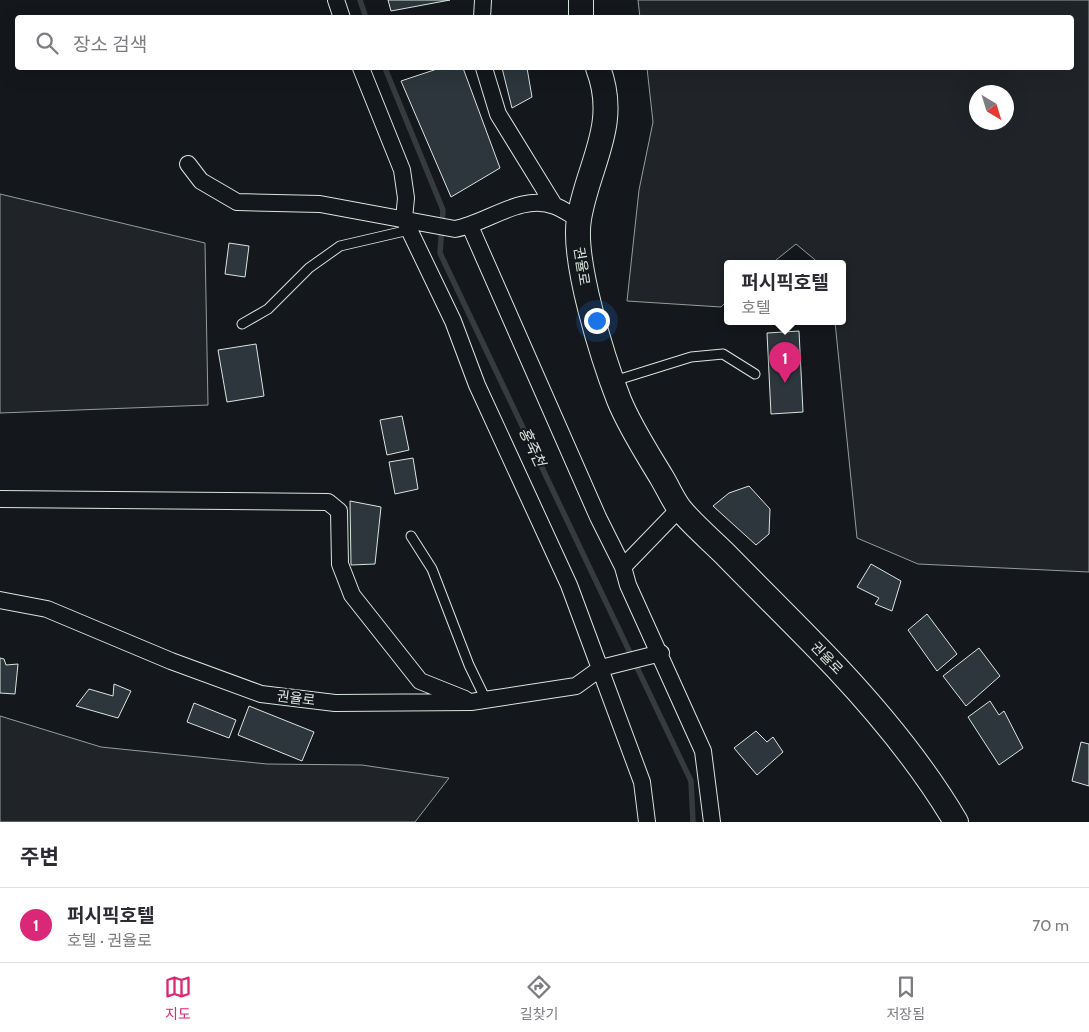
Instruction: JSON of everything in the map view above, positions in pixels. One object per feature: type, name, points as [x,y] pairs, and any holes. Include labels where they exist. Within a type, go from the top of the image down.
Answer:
[{"type":"main road","points":[[581,0],[581,15]]},
{"type":"main road","name":"권율로","points":[[599,70],[603,81],[606,106],[601,147],[578,219],[577,243],[586,290],[619,400],[643,447],[680,508],[836,667],[876,712],[930,778],[956,822]]},
{"type":"street","points":[[336,0],[341,15]]},
{"type":"street","points":[[482,15],[483,0]]},
{"type":"street","points":[[362,70],[402,170],[406,198],[406,224],[453,321],[477,385],[569,586],[642,782],[647,822]]},
{"type":"street","points":[[485,70],[498,114],[538,175],[554,205]]},
{"type":"street","points":[[188,164],[201,181],[237,202],[320,204],[406,224],[430,222],[462,227],[525,202],[554,205],[578,219]]},
{"type":"street","points":[[462,227],[623,567],[628,585],[661,653],[703,751],[712,822]]},
{"type":"street","points":[[0,499],[328,502],[339,511],[340,564],[352,595],[420,681],[479,701]]},
{"type":"street","points":[[623,567],[680,508]]},
{"type":"street","name":"권율로","points":[[0,600],[47,609],[171,660],[261,694],[335,703],[479,701],[576,686],[601,668]]},
{"type":"street","points":[[601,668],[661,653]]},
{"type":"lane","points":[[242,324],[268,309],[310,268],[340,246],[406,224]]},
{"type":"lane","points":[[613,381],[691,357],[723,354],[755,374]]},
{"type":"lane","points":[[411,536],[432,569],[469,665],[479,701]]},
{"type":"shaded area","points":[[638,0],[1089,0],[1089,572],[918,564],[857,538],[835,325],[846,325],[846,260],[815,260],[796,244],[776,260],[724,260],[724,304],[721,307],[627,301],[639,190],[653,122],[647,70],[1074,70],[1074,15],[640,15]]},
{"type":"shaded area","points":[[0,194],[205,243],[208,405],[0,413]]},
{"type":"shaded area","points":[[0,716],[101,747],[267,764],[362,765],[449,778],[415,822],[0,822]]},
{"type":"building","points":[[388,0],[450,0],[391,11]]},
{"type":"building","points":[[434,70],[464,70],[500,168],[451,197],[401,81]]},
{"type":"building","points":[[502,70],[527,70],[532,97],[512,108]]},
{"type":"building","points":[[229,243],[249,246],[245,277],[225,274]]},
{"type":"building","points":[[799,331],[803,412],[771,414],[767,333]]},
{"type":"building","points":[[256,344],[264,396],[227,402],[218,350]]},
{"type":"building","points":[[402,416],[409,450],[387,455],[380,420]]},
{"type":"building","points":[[413,458],[418,489],[395,494],[389,462]]},
{"type":"building","points":[[749,486],[770,509],[769,534],[756,545],[713,506],[729,493]]},
{"type":"building","points":[[350,501],[381,507],[375,564],[351,565]]},
{"type":"building","points":[[871,564],[901,581],[892,611],[875,604],[879,598],[857,587]]},
{"type":"building","points":[[927,614],[957,654],[937,671],[908,630]]},
{"type":"building","points":[[979,648],[1000,676],[966,706],[943,676]]},
{"type":"building","points":[[0,658],[4,659],[6,665],[18,664],[15,694],[0,693]]},
{"type":"building","points":[[114,684],[131,691],[118,718],[76,706],[89,689],[113,696]]},
{"type":"building","points":[[990,701],[999,715],[1004,711],[1023,748],[999,765],[968,717]]},
{"type":"building","points":[[194,703],[236,720],[229,738],[187,722]]},
{"type":"building","points":[[249,706],[314,732],[302,761],[238,735]]},
{"type":"building","points":[[756,731],[767,742],[773,737],[783,752],[757,775],[734,748]]},
{"type":"building","points":[[1081,742],[1089,744],[1089,786],[1072,781]]},
{"type":"waterway","name":"홍죽천","points":[[360,0],[365,15]]},
{"type":"waterway","name":"홍죽천","points":[[386,70],[443,210],[440,253],[691,781],[693,822]]},
{"type":"place","name":"퍼시픽호텔","points":[[785,383]]}]
